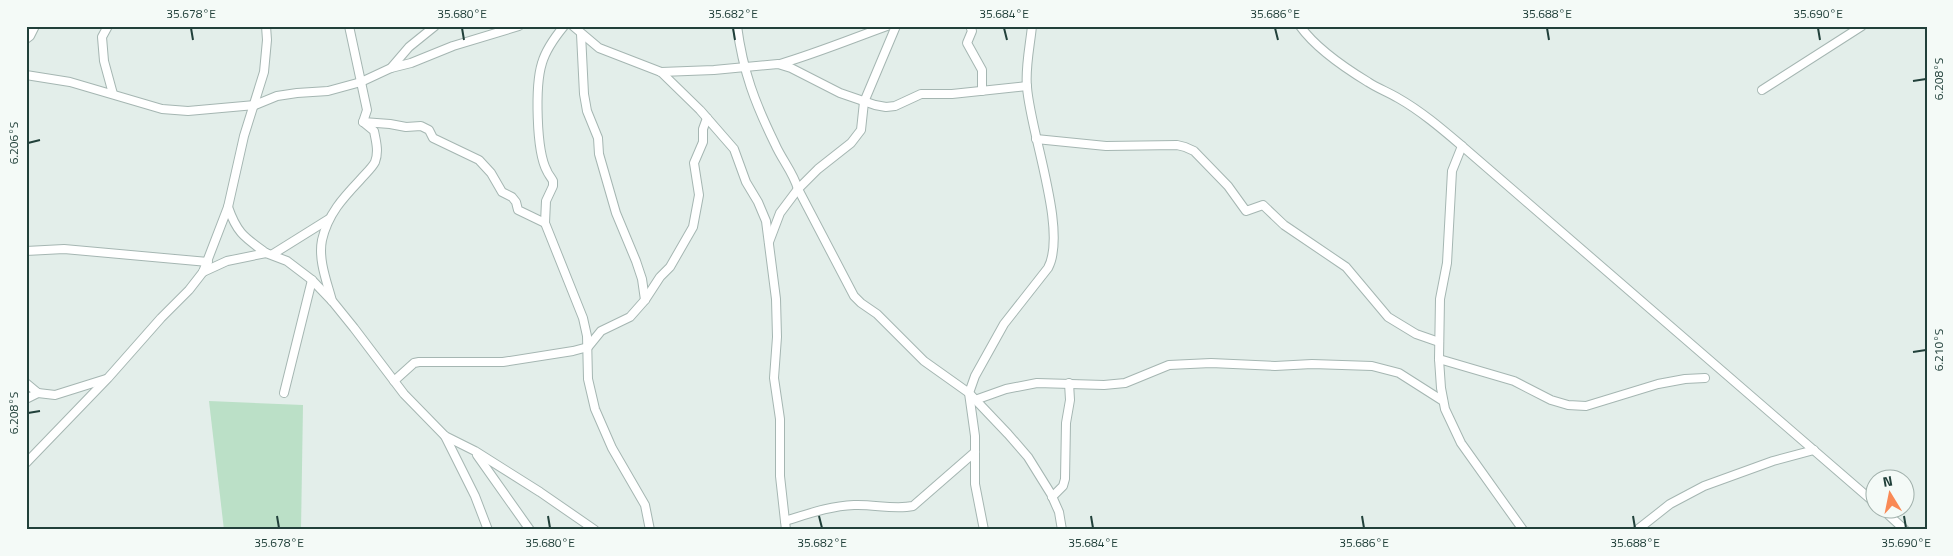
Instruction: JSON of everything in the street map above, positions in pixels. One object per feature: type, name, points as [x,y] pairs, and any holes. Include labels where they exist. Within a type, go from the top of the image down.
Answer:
[{"type":"street","points":[[26,39],[30,36],[35,26]]},
{"type":"street","points":[[108,26],[102,37],[104,61],[113,94]]},
{"type":"street","points":[[26,463],[108,378],[203,272],[228,207],[244,136],[264,72],[267,40],[266,26]]},
{"type":"street","points":[[349,26],[367,110],[363,122]]},
{"type":"street","points":[[391,68],[409,47],[435,26]]},
{"type":"street","points":[[26,75],[70,82],[162,109],[188,111],[255,105],[278,96],[328,91],[361,82],[391,68],[411,63],[505,28],[519,26]]},
{"type":"street","points":[[564,26],[546,51],[542,61],[538,85],[537,108],[542,154],[547,171],[553,181],[553,186],[546,201],[545,223],[583,318],[588,336],[588,379],[595,409],[612,448],[644,505],[650,522],[650,530]]},
{"type":"street","points":[[572,26],[599,48],[661,72],[744,68],[778,64],[814,54],[887,26]]},
{"type":"street","points":[[737,26],[744,68],[762,117],[778,152],[794,175],[798,189],[854,296],[877,314],[924,361],[968,393],[1028,457],[1059,512],[1062,530]]},
{"type":"street","points":[[769,242],[780,213],[798,189],[818,169],[852,143],[861,130],[864,102],[896,26]]},
{"type":"street","points":[[970,26],[972,31],[967,43],[982,70],[982,91]]},
{"type":"street","points":[[984,530],[975,484],[975,436],[968,393],[975,376],[1004,324],[1048,268],[1054,250],[1054,230],[1027,86],[1032,26]]},
{"type":"street","points":[[1300,26],[1349,70],[1421,113],[1462,146],[1866,495]]},
{"type":"street","points":[[1762,90],[1862,26]]},
{"type":"street","points":[[581,34],[586,104],[598,138],[599,154],[616,214],[642,279],[645,300]]},
{"type":"street","points":[[778,64],[791,68],[840,93],[864,102],[886,106],[904,102],[921,94],[982,91],[1027,86]]},
{"type":"street","points":[[661,72],[707,118],[734,149],[746,182],[758,202],[766,221],[777,318],[774,378],[780,419],[780,476],[786,530]]},
{"type":"street","points":[[394,381],[414,363],[419,362],[503,362],[588,347],[601,331],[630,317],[645,300],[660,277],[663,276],[693,227],[698,209],[694,163],[703,142],[707,118]]},
{"type":"street","points":[[363,122],[406,127],[421,126],[429,130],[433,138],[479,160],[491,173],[502,192],[512,197],[516,202],[518,210],[545,223]]},
{"type":"street","points":[[333,302],[322,264],[322,242],[329,219],[340,201],[375,162],[377,148],[374,131],[363,122]]},
{"type":"street","points":[[1036,139],[1106,146],[1177,145],[1194,151],[1228,186],[1246,211],[1263,205],[1284,226],[1346,267],[1388,317],[1416,334],[1439,342]]},
{"type":"street","points":[[1462,146],[1452,171],[1450,227],[1445,279],[1440,299],[1439,359],[1443,401],[1450,423],[1461,443],[1523,530]]},
{"type":"street","points":[[228,207],[239,232],[270,254],[287,261],[312,280],[333,302],[419,411],[445,436],[475,451],[595,530]]},
{"type":"street","points":[[203,272],[227,261],[270,254],[329,219]]},
{"type":"street","points":[[26,251],[64,249],[208,262]]},
{"type":"street","points":[[284,393],[312,280]]},
{"type":"street","points":[[1439,359],[1514,381],[1551,400],[1568,405],[1586,406],[1658,384],[1684,379],[1705,378]]},
{"type":"street","points":[[975,400],[1019,386],[1037,383],[1125,384],[1163,367],[1191,363],[1275,366],[1312,364],[1365,365],[1399,373],[1443,401]]},
{"type":"street","points":[[26,398],[38,393],[55,395],[108,378]]},
{"type":"street","points":[[26,383],[38,393]]},
{"type":"street","points":[[1052,497],[1063,486],[1065,479],[1069,383]]},
{"type":"street","points":[[445,436],[475,496],[488,530]]},
{"type":"street","points":[[1637,530],[1670,504],[1704,486],[1773,461],[1814,450]]},
{"type":"street","points":[[475,451],[530,530]]},
{"type":"street","points":[[785,521],[834,507],[883,505],[900,509],[913,506],[975,452]]},
{"type":"street","points":[[1891,518],[1905,530]]},
{"type":"green space","points":[[209,401],[303,405],[301,530],[224,530]]}]
